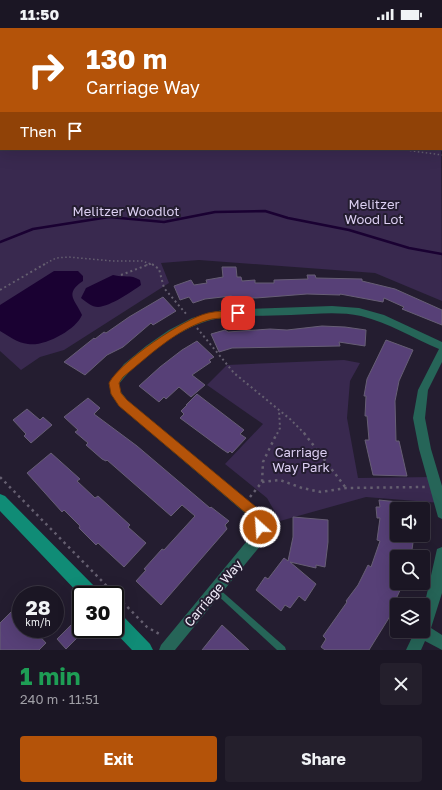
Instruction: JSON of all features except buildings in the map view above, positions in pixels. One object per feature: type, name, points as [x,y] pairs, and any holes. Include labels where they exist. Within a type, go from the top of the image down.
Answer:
[{"type":"street","name":"Carriage Way","points":[[166,650],[256,540],[260,527],[258,516],[123,403],[116,394],[114,383],[120,374],[166,338],[192,322],[208,316],[222,314],[332,310],[359,312],[381,318],[442,346]]},
{"type":"street","points":[[442,352],[423,390],[419,418],[425,449],[439,491],[442,513]]},
{"type":"street","points":[[0,500],[82,586]]},
{"type":"street","points":[[430,610],[439,578],[442,554]]},
{"type":"street","points":[[124,629],[144,650]]},
{"type":"street","points":[[430,636],[442,643]]},
{"type":"street","points":[[413,650],[420,638]]},
{"type":"lane","points":[[216,590],[282,650]]},
{"type":"path","points":[[401,150],[408,152],[430,152],[442,155]]},
{"type":"path","points":[[0,290],[56,258],[69,257],[112,261],[142,261],[152,264],[159,269],[164,288],[189,318]]},
{"type":"path","points":[[121,275],[142,266],[152,264]]},
{"type":"path","points":[[196,326],[234,373],[280,410],[310,439],[346,488]]},
{"type":"path","points":[[245,505],[262,482],[263,462],[280,428],[280,410]]},
{"type":"path","points":[[0,477],[147,627],[161,635]]},
{"type":"path","points":[[262,482],[280,480],[302,488],[321,492],[346,488],[439,491]]},
{"type":"green space","name":"Melitzer Woodlot","points":[[441,150],[442,301],[375,273],[199,260],[161,263],[169,283],[64,350],[40,357],[21,370],[0,351],[0,151]]},
{"type":"green space","name":"Carriage Way Park","points":[[344,360],[360,363],[350,381],[347,418],[358,478],[433,477],[441,503],[366,497],[280,521],[267,498],[225,464],[263,424],[207,385],[227,365]]},
{"type":"shaded area","points":[[54,271],[78,271],[83,276],[83,281],[72,293],[74,301],[82,315],[79,321],[59,336],[42,343],[35,344],[20,342],[0,331],[0,305]]},
{"type":"shaded area","points":[[113,275],[136,278],[140,280],[141,285],[121,298],[103,306],[94,306],[81,298],[86,288]]},
{"type":"waterway","points":[[0,242],[33,229],[109,217],[164,222],[215,212],[265,211],[288,218],[349,230],[409,248],[442,254]]},
{"type":"route","points":[[238,313],[208,316],[192,322],[166,338],[120,374],[114,383],[116,394],[123,403],[258,516],[260,527]]},
{"type":"park label","name":"Melitzer Wood Lot","points":[[374,212]]}]
